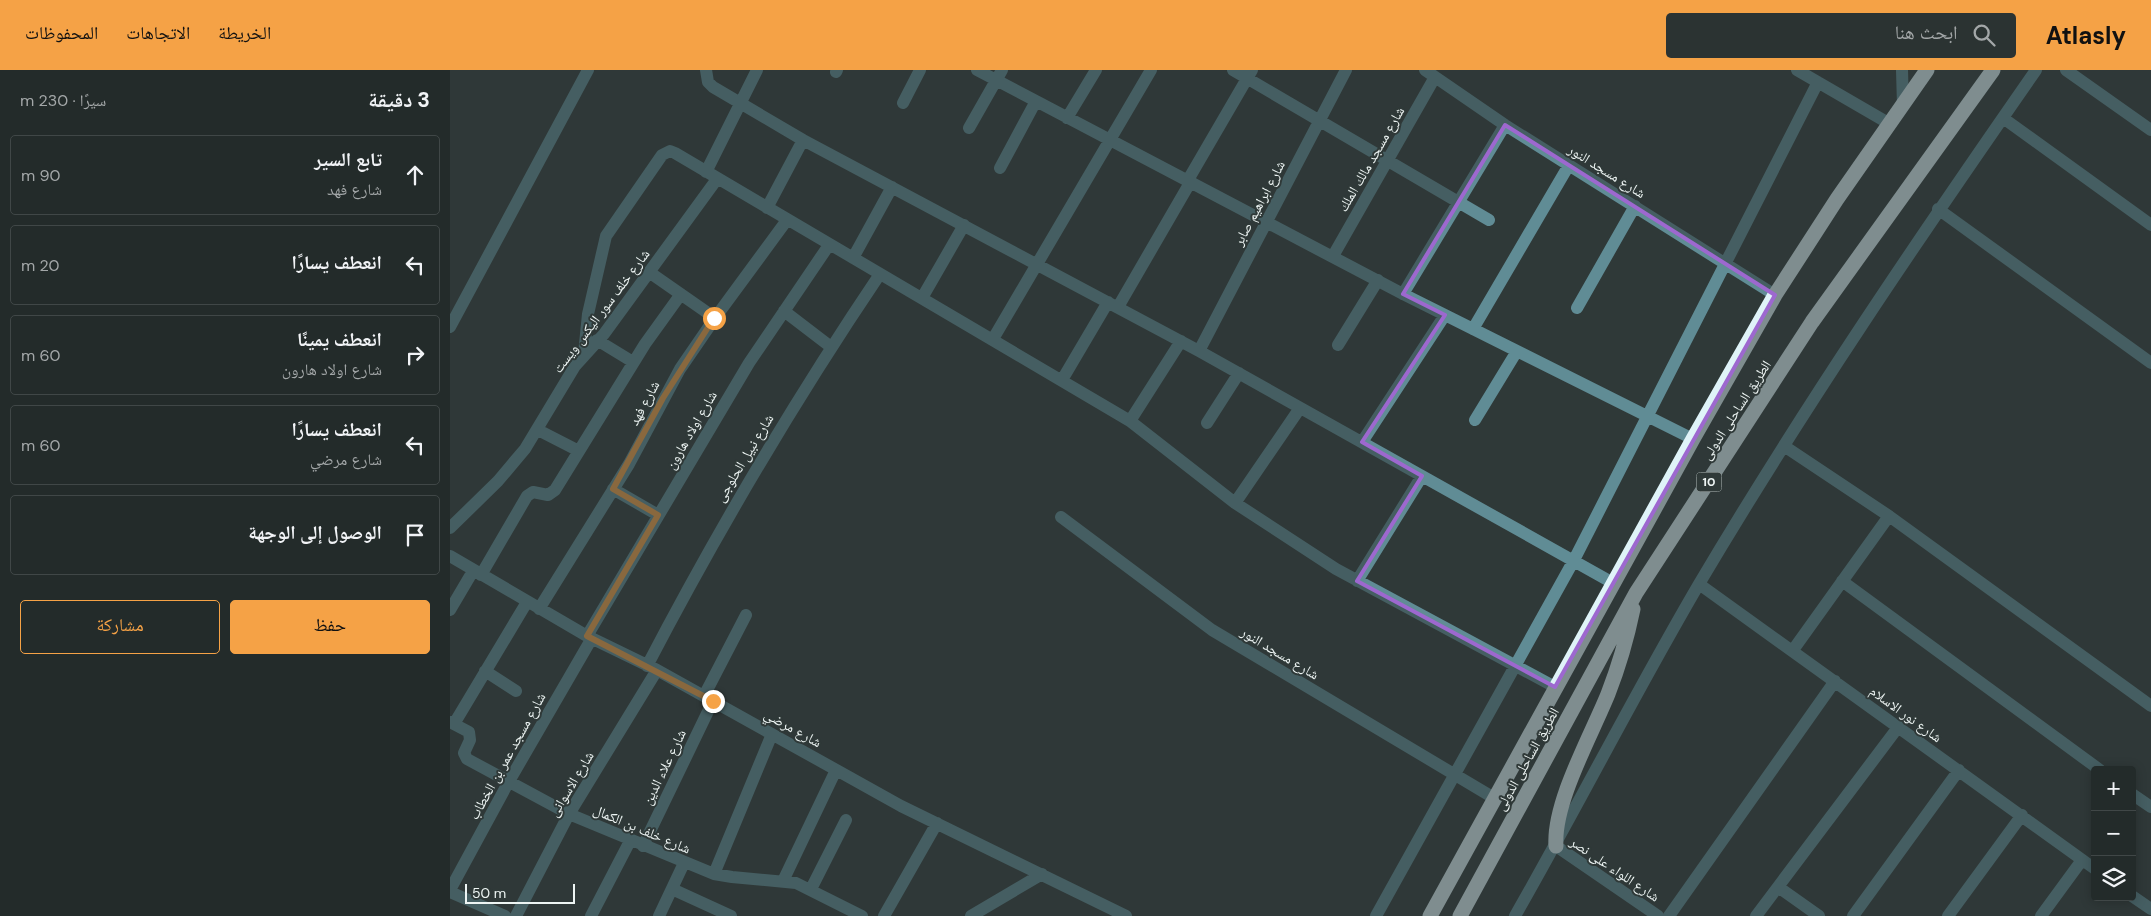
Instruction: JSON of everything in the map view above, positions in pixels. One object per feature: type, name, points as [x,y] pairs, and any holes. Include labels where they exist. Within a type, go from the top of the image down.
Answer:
[{"type":"highway","name":"الطريق الساحلى الدولى","points":[[1430,916],[1692,439],[1775,295],[1837,199],[1927,70]]},
{"type":"highway","name":"الطريق الساحلى الدولى","points":[[1460,916],[1636,593],[1812,322],[1993,70]]},
{"type":"highway","points":[[1556,846],[1555,834],[1559,811],[1608,692],[1629,627],[1636,593]]},
{"type":"street","points":[[450,327],[588,70]]},
{"type":"street","points":[[706,70],[708,82],[713,87],[803,140],[1181,341],[1613,582]]},
{"type":"street","name":"شارع خلف سور اليكس ويست","points":[[450,528],[511,466],[538,430],[584,354],[649,272],[712,175],[740,104],[758,70]]},
{"type":"street","points":[[904,103],[920,70]]},
{"type":"street","points":[[977,70],[999,75],[1036,101],[1110,141],[1403,294],[1692,439]]},
{"type":"street","points":[[1067,118],[1096,70]]},
{"type":"street","points":[[993,339],[1151,70]]},
{"type":"street","points":[[1233,70],[1249,74],[1319,120],[1489,220]]},
{"type":"street","name":"شارع ابراهيم صابر","points":[[1199,351],[1346,70]]},
{"type":"street","points":[[1797,70],[1890,124]]},
{"type":"street","points":[[1902,70],[1903,105]]},
{"type":"street","points":[[1515,916],[1556,846],[1628,710],[1699,584],[1846,346],[1938,209],[2036,70]]},
{"type":"street","points":[[2066,70],[2151,130]]},
{"type":"street","points":[[1062,380],[1113,304],[1189,181],[1249,74]]},
{"type":"street","name":"شارع مسجد النور","points":[[1430,74],[1505,125],[1775,295]]},
{"type":"street","name":"شارع مسجد مالك الملك","points":[[1333,256],[1388,160],[1430,74]]},
{"type":"street","points":[[970,128],[999,75]]},
{"type":"street","points":[[1376,916],[1574,560],[1818,82]]},
{"type":"street","points":[[1000,168],[1036,101]]},
{"type":"street","points":[[2003,118],[2151,226]]},
{"type":"street","points":[[1403,294],[1505,125]]},
{"type":"street","points":[[767,208],[803,140]]},
{"type":"street","points":[[584,354],[588,314],[600,253],[606,236],[624,207],[666,152],[675,153],[1130,421],[1235,503],[1301,547],[1357,581],[1555,687]]},
{"type":"street","points":[[1473,329],[1569,165]]},
{"type":"street","points":[[853,258],[892,187]]},
{"type":"street","points":[[1577,308],[1635,206]]},
{"type":"street","points":[[1938,209],[2151,364]]},
{"type":"street","name":"شارع فهد","points":[[539,609],[613,489],[663,398],[714,318],[787,220]]},
{"type":"street","points":[[922,298],[964,225]]},
{"type":"street","name":"شارع اولاد هارون","points":[[589,637],[738,380],[829,245]]},
{"type":"street","points":[[649,272],[714,318]]},
{"type":"street","name":"شارع نبيل الحلوجى","points":[[652,668],[734,505],[831,347],[880,274]]},
{"type":"street","points":[[1338,345],[1378,280]]},
{"type":"street","points":[[450,610],[477,573],[527,496],[533,492],[543,495],[552,493],[633,362],[681,294]]},
{"type":"street","points":[[784,311],[831,347]]},
{"type":"street","points":[[1362,442],[1445,315]]},
{"type":"street","points":[[597,340],[633,362]]},
{"type":"street","points":[[1130,421],[1181,341]]},
{"type":"street","points":[[1475,420],[1517,351]]},
{"type":"street","points":[[1207,423],[1239,373]]},
{"type":"street","points":[[1235,503],[1300,408]]},
{"type":"street","points":[[538,430],[579,451]]},
{"type":"street","points":[[1784,446],[1889,516],[2151,706]]},
{"type":"street","points":[[1357,581],[1422,476]]},
{"type":"street","points":[[613,489],[658,515]]},
{"type":"street","points":[[1793,650],[1889,516]]},
{"type":"street","name":"شارع مسجد النور","points":[[1061,517],[1212,630],[1494,798]]},
{"type":"street","name":"شارع مرضي","points":[[450,556],[589,637],[652,668],[836,770],[937,823],[1126,916]]},
{"type":"street","points":[[1842,581],[2095,766]]},
{"type":"street","name":"شارع نور الاسلام","points":[[1699,584],[2091,866]]},
{"type":"street","points":[[452,723],[486,672],[527,602]]},
{"type":"street","name":"شارع علاء الدين","points":[[643,846],[746,615]]},
{"type":"street","name":"شارع مسجد عمر بن الخطاب","points":[[450,891],[589,637]]},
{"type":"street","name":"شارع الاسوانى","points":[[516,916],[569,814],[652,668]]},
{"type":"street","points":[[486,672],[516,691]]},
{"type":"street","points":[[1669,916],[1835,681]]},
{"type":"street","name":"شارع خلف بن الكمال","points":[[452,723],[466,729],[471,736],[465,757],[508,783],[569,814],[630,841],[714,874],[732,878],[782,880],[811,889],[862,916]]},
{"type":"street","points":[[1756,916],[1899,726]]},
{"type":"street","points":[[714,874],[772,734]]},
{"type":"street","points":[[782,880],[836,770]]},
{"type":"street","points":[[1853,916],[1959,770]]},
{"type":"street","points":[[2136,797],[2151,807]]},
{"type":"street","points":[[1948,916],[2022,815]]},
{"type":"street","points":[[811,889],[846,820]]},
{"type":"street","points":[[884,916],[937,823]]},
{"type":"street","points":[[591,916],[630,841]]},
{"type":"street","name":"شارع اللواء على نصر","points":[[1556,846],[1658,916]]},
{"type":"street","points":[[2041,916],[2082,860]]},
{"type":"street","points":[[659,916],[684,863]]},
{"type":"street","points":[[971,916],[1042,874]]},
{"type":"street","points":[[1778,887],[1819,916]]},
{"type":"street","points":[[672,889],[731,916]]},
{"type":"street","points":[[450,891],[505,916]]},
{"type":"street","points":[[2136,899],[2151,909]]},
{"type":"highlighted area","points":[[1505,125],[1775,295],[1555,687],[1357,581],[1422,476],[1362,442],[1445,315],[1403,294]]},
{"type":"route","points":[[713,701],[657,670],[587,636],[658,515],[613,489],[629,464],[680,369],[714,318]]}]
